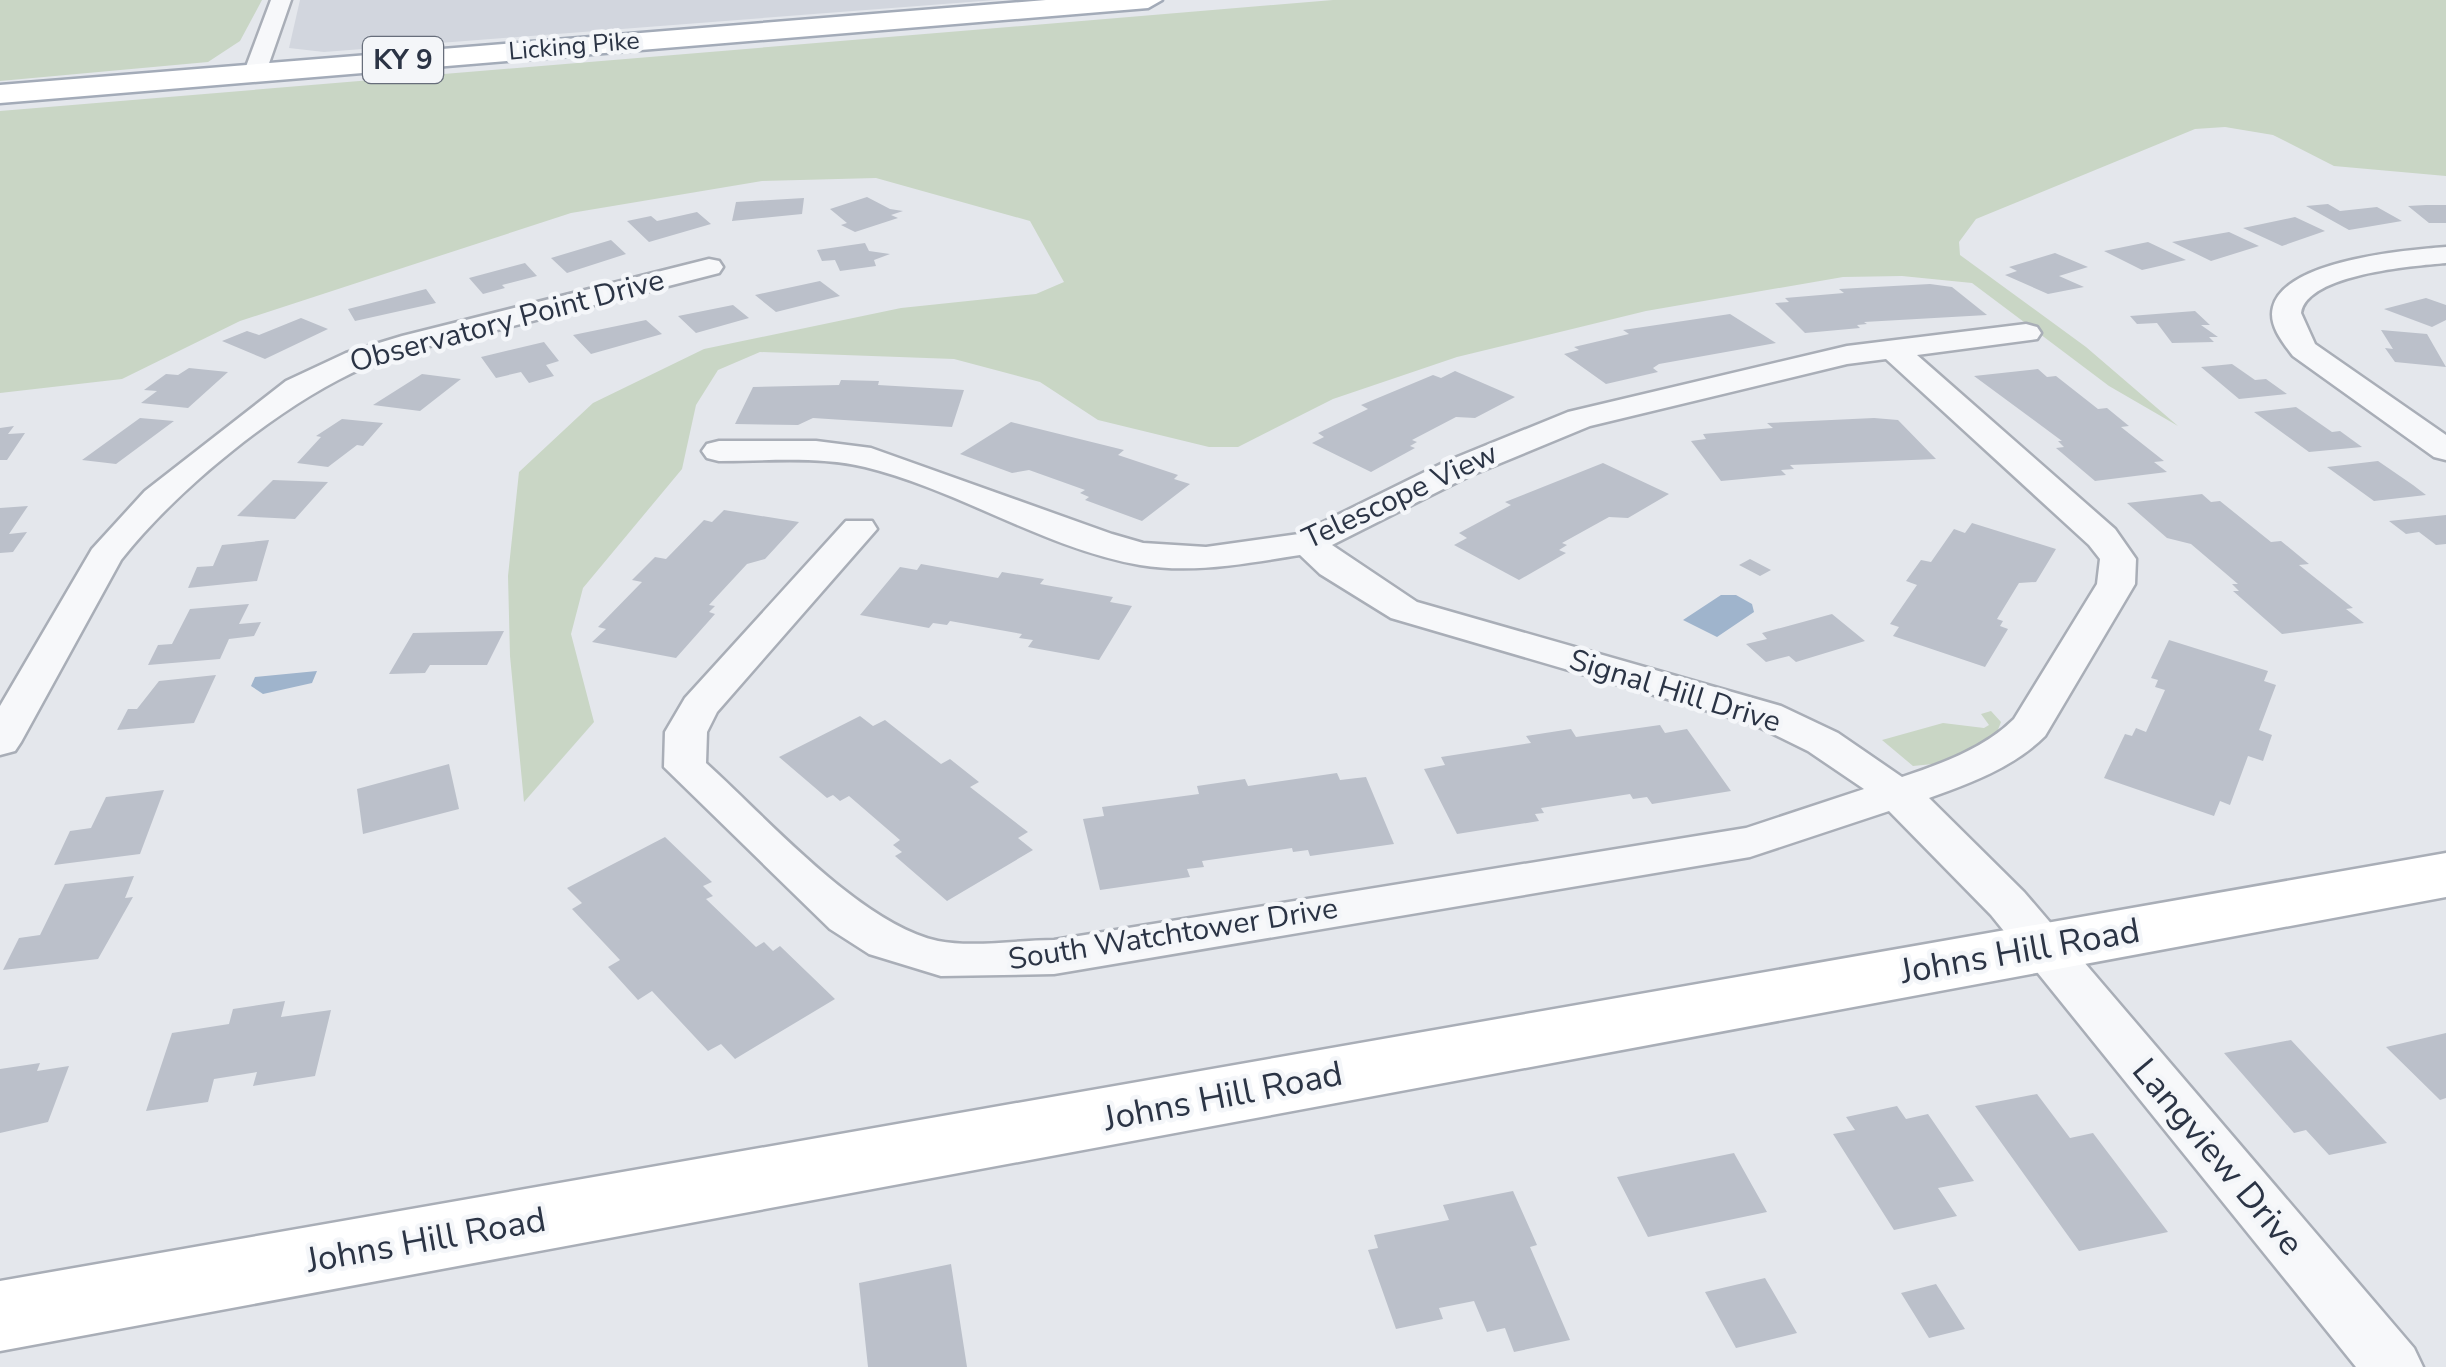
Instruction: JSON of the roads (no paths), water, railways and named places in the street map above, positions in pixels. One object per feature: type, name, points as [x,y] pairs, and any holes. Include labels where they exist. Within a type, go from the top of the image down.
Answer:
[{"type":"main road","name":"Licking Pike","points":[[0,94],[1148,0]]},
{"type":"main road","name":"Johns Hill Road","points":[[0,1316],[2446,875]]},
{"type":"street","points":[[255,72],[282,0]]},
{"type":"street","points":[[2446,255],[2327,278],[2299,291],[2287,310],[2289,328],[2304,350],[2446,450]]},
{"type":"street","name":"Observatory Point Drive","points":[[0,742],[95,574],[129,527],[158,498],[297,388],[357,359],[413,342],[710,267]]},
{"type":"street","name":"Telescope View","points":[[719,451],[816,452],[871,458],[1076,535],[1142,554],[1206,558],[1308,543],[1457,470],[1579,419],[1835,357],[2026,333]]},
{"type":"street","points":[[1891,348],[2096,531],[2118,558],[2119,571],[2085,640],[2030,728],[1988,758],[1900,792]]},
{"type":"street","name":"South Watchtower Drive","points":[[860,529],[699,707],[686,732],[686,767],[847,917],[886,942],[941,960],[1054,956],[1750,842],[1900,792]]},
{"type":"street","name":"Signal Hill Drive","points":[[1308,543],[1333,566],[1404,610],[1767,715],[1807,731],[1900,792],[2044,947]]},
{"type":"street","name":"Langview Drive","points":[[2044,947],[2392,1367]]},
{"type":"water","points":[[1721,595],[1736,595],[1752,604],[1754,612],[1717,637],[1683,620]]},
{"type":"water","points":[[317,671],[312,683],[263,694],[251,686],[255,677]]}]
